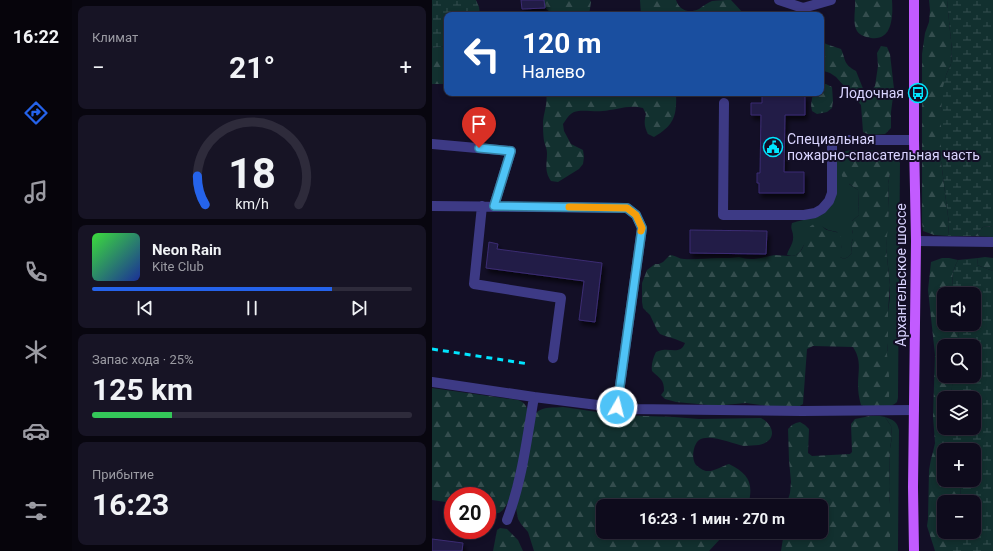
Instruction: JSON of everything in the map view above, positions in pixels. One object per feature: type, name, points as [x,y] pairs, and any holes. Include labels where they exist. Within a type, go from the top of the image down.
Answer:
[{"type":"main road","name":"Архангельское шоссе","points":[[914,0],[916,241],[914,551]]},
{"type":"lane","points":[[779,0],[803,8],[831,0]]},
{"type":"lane","points":[[724,102],[723,215],[804,215],[815,213],[822,209],[829,201],[832,193],[832,140]]},
{"type":"lane","points":[[806,140],[914,140]]},
{"type":"lane","points":[[432,144],[511,151],[494,206]]},
{"type":"lane","points":[[432,206],[627,208],[636,215],[642,228],[617,407]]},
{"type":"lane","points":[[482,206],[474,284],[561,298],[553,358]]},
{"type":"lane","points":[[916,241],[993,242]]},
{"type":"lane","points":[[432,382],[629,409],[802,411],[914,410]]},
{"type":"lane","points":[[507,520],[512,508],[523,464],[534,397]]},
{"type":"green space","points":[[432,0],[476,0],[480,12],[444,12],[444,46],[432,48]]},
{"type":"green space","points":[[544,0],[590,0],[591,2],[589,12],[550,12],[545,8]]},
{"type":"green space","points":[[640,0],[676,0],[682,9],[692,11],[699,9],[712,1],[731,0],[742,12],[641,12]]},
{"type":"green space","points":[[855,0],[892,0],[892,19],[888,31],[884,35],[878,38],[871,38],[858,33],[854,20]]},
{"type":"green space","points":[[929,0],[947,0],[952,52],[951,64],[946,75],[941,112],[941,161],[949,224],[948,236],[934,235],[923,231],[922,222],[922,54],[925,33],[929,22]]},
{"type":"green space","points":[[947,0],[993,0],[993,226],[983,227],[975,236],[948,236],[949,224],[941,161],[941,112],[943,87],[951,64],[952,52]]},
{"type":"green space","points":[[824,42],[841,49],[847,64],[856,71],[864,91],[871,91],[875,86],[878,66],[877,53],[881,46],[887,47],[890,54],[894,89],[891,112],[891,128],[885,134],[870,135],[863,132],[861,105],[836,77],[824,71]]},
{"type":"green space","points":[[444,46],[444,84],[432,84],[432,48]]},
{"type":"green space","points":[[824,84],[832,87],[832,108],[827,112],[817,114],[812,111],[812,96],[824,96]]},
{"type":"green space","points":[[546,96],[676,96],[676,108],[670,124],[661,133],[654,137],[648,134],[645,124],[646,114],[643,108],[628,107],[602,111],[577,111],[572,113],[563,124],[564,131],[571,144],[583,150],[583,164],[579,169],[558,182],[551,181],[546,167],[547,152],[544,141],[543,121]]},
{"type":"green space","points":[[852,150],[889,151],[897,155],[900,163],[898,398],[897,402],[888,406],[882,406],[888,343],[888,312],[890,296],[886,248],[889,209],[888,184],[890,173],[884,156],[870,158],[866,156],[849,184],[858,190],[859,215],[852,221],[852,253],[844,259],[840,257],[842,246],[837,232],[828,230],[819,225],[800,252],[792,256],[787,255],[793,239],[791,227],[792,223],[823,213],[831,206],[838,157],[841,153]]},
{"type":"green space","points":[[857,156],[889,158],[891,168],[888,184],[889,209],[886,248],[890,285],[887,354],[889,397],[886,402],[882,406],[866,407],[861,405],[858,390],[859,361],[853,347],[813,346],[807,349],[803,404],[798,407],[767,406],[746,403],[708,405],[676,402],[665,399],[661,395],[664,391],[662,382],[652,371],[654,357],[656,352],[660,350],[679,350],[685,343],[660,334],[650,315],[643,308],[642,283],[647,270],[655,264],[663,262],[670,255],[682,259],[739,257],[746,259],[757,259],[775,255],[796,255],[803,247],[809,228],[812,225],[817,224],[827,230],[836,232],[841,236],[842,243],[840,257],[844,259],[848,257],[852,253],[852,221],[859,215],[858,190],[843,178],[842,171],[847,162]]},
{"type":"green space","points":[[993,226],[993,237],[975,236],[983,227]]},
{"type":"green space","points":[[942,258],[958,260],[952,277],[953,287],[937,287],[937,331],[959,331],[958,339],[937,339],[937,383],[952,383],[952,391],[937,391],[937,435],[949,435],[949,443],[937,443],[937,487],[961,487],[960,495],[937,495],[937,539],[951,539],[951,551],[935,551],[927,526],[929,470],[935,443],[933,416],[935,355],[928,290],[931,262]]},
{"type":"green space","points":[[978,258],[993,258],[993,271],[977,265]]},
{"type":"green space","points":[[978,258],[977,265],[993,271],[993,551],[951,551],[951,539],[981,539],[981,495],[960,495],[961,487],[981,487],[981,443],[949,443],[949,435],[981,435],[981,391],[952,391],[952,383],[981,383],[981,339],[958,339],[959,331],[981,331],[981,287],[953,287],[952,277],[958,260]]},
{"type":"green space","points":[[432,388],[518,400],[523,403],[528,411],[523,446],[509,501],[503,510],[496,513],[496,487],[444,487],[444,502],[432,500]]},
{"type":"green space","points":[[563,407],[618,415],[699,419],[761,418],[769,425],[772,433],[769,440],[759,445],[744,446],[715,438],[703,438],[697,442],[694,449],[694,462],[702,470],[712,471],[729,464],[741,472],[748,480],[750,485],[750,499],[596,499],[596,539],[720,539],[709,551],[534,551],[528,532],[518,519],[516,508],[536,413],[545,408]]},
{"type":"green space","points":[[880,416],[885,417],[891,426],[892,437],[890,448],[889,487],[890,551],[781,551],[783,539],[828,539],[828,499],[788,499],[791,482],[788,429],[792,425],[800,422],[809,429],[808,453],[812,456],[850,454],[852,452],[851,424],[855,419]]},
{"type":"green space","points":[[885,417],[894,421],[899,430],[898,551],[890,551],[889,487],[890,448],[892,437],[891,426]]},
{"type":"green space","points":[[500,528],[507,529],[518,540],[523,551],[493,551],[497,530]]},
{"type":"building","points":[[521,0],[544,0],[545,8],[522,9]]},
{"type":"building","points":[[762,96],[805,96],[805,115],[785,115],[784,172],[804,172],[804,193],[759,193],[757,173],[760,173],[761,115],[751,115],[751,103],[762,103]]},
{"type":"building","points":[[690,230],[767,231],[766,254],[690,253]]},
{"type":"building","points":[[489,242],[498,244],[497,249],[602,263],[595,322],[579,320],[584,281],[486,268]]},
{"type":"building","points":[[432,539],[463,543],[462,551],[432,551]]},
{"type":"railway","points":[[432,349],[529,364]]},
{"type":"slow traffic","points":[[569,207],[627,208],[636,215],[642,228],[641,231]]},
{"type":"place","name":"Лодочная","points":[[918,93]]},
{"type":"place","name":"Специальная пожарно-спасательная часть","points":[[773,147]]},
{"type":"route","points":[[479,148],[511,151],[494,206],[627,208],[636,215],[642,228],[617,407]]}]
